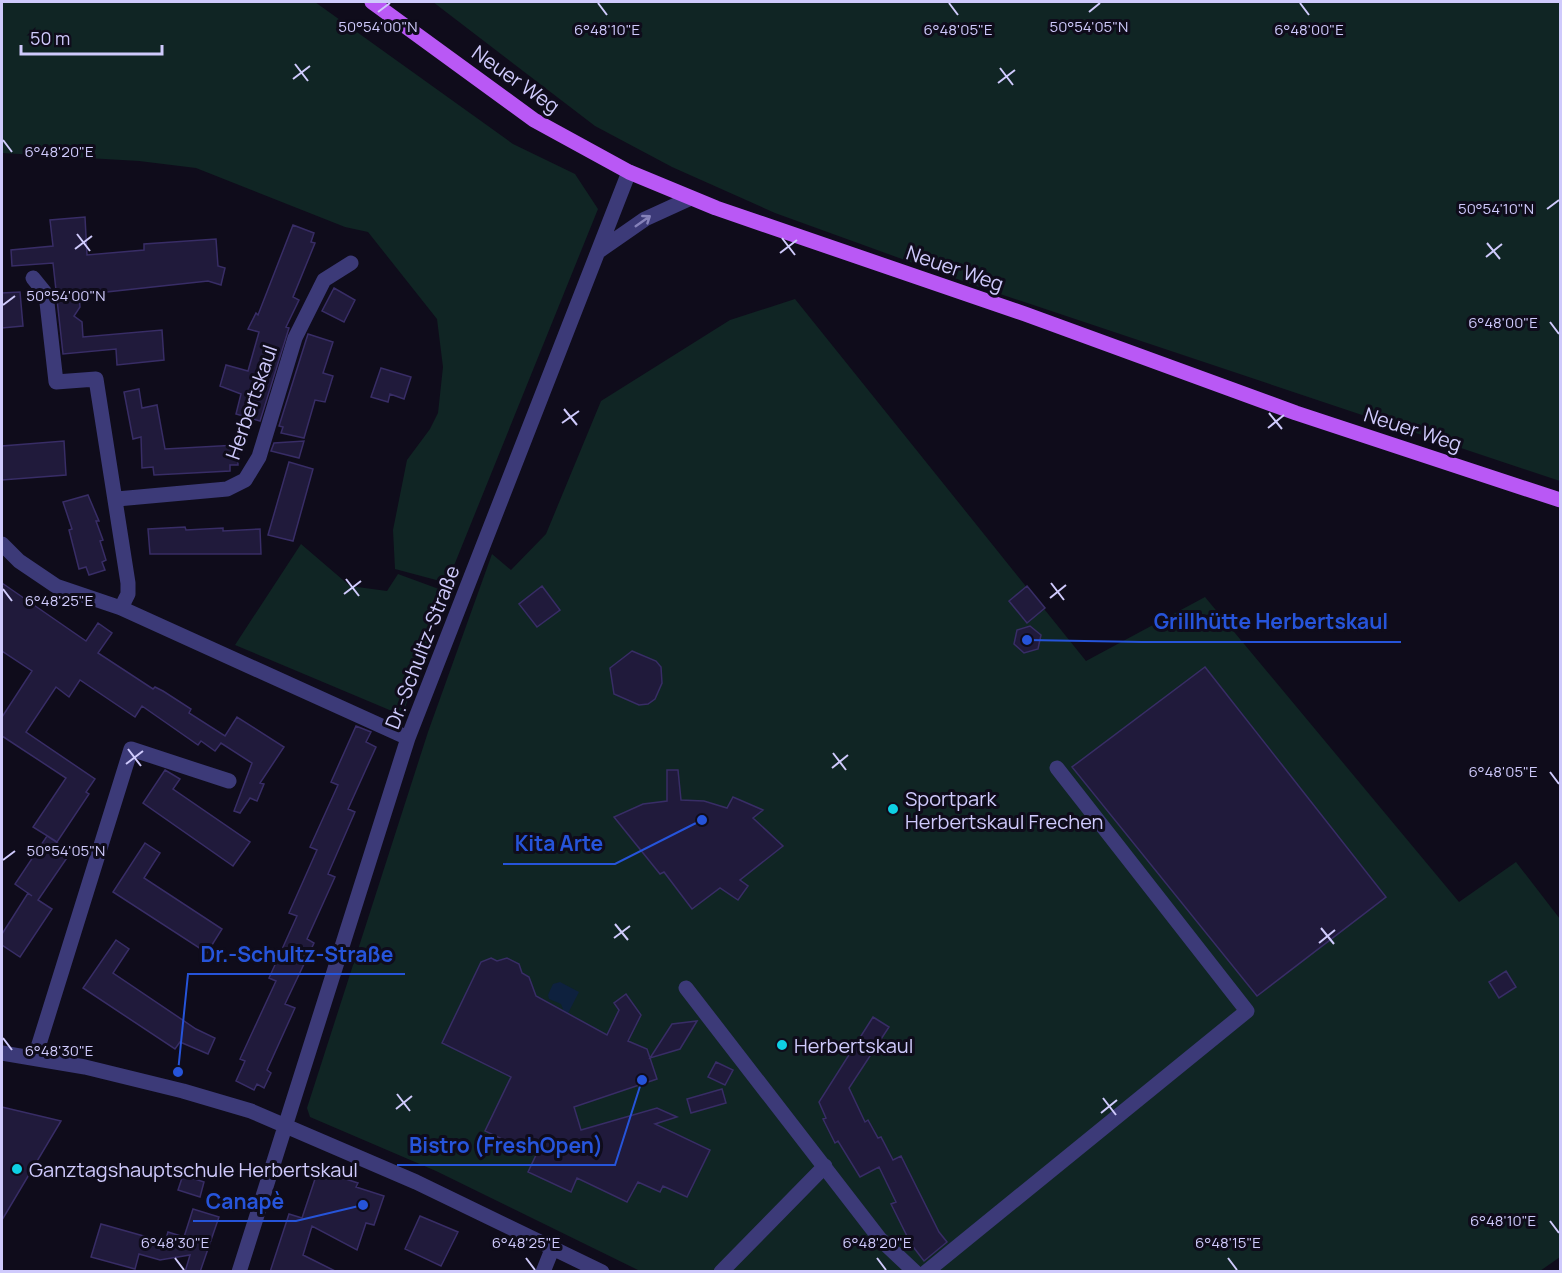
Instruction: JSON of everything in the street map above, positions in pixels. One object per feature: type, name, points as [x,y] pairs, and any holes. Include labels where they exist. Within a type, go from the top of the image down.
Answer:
[{"type":"main road","name":"Neuer Weg","points":[[372,2],[534,120],[629,172],[691,198],[1025,314],[1296,413],[1560,500]]},
{"type":"street","name":"Dr.-Schultz-Straße","points":[[239,1272],[408,738],[629,172]]},
{"type":"street","points":[[600,251],[645,219],[691,198]]},
{"type":"street","name":"Herbertskaul","points":[[117,499],[227,489],[245,480],[259,457],[295,338],[324,280],[351,263]]},
{"type":"street","points":[[33,278],[46,294],[56,382],[96,379],[129,583],[128,594],[121,608]]},
{"type":"street","points":[[2,544],[19,561],[56,586],[121,608],[408,738]]},
{"type":"street","points":[[35,1057],[131,749],[229,781]]},
{"type":"street","points":[[926,1272],[1247,1011],[1057,768]]},
{"type":"street","points":[[686,988],[880,1239],[915,1272]]},
{"type":"street","points":[[2,1053],[35,1057],[183,1091],[251,1112],[377,1164],[602,1272]]},
{"type":"street","points":[[721,1272],[825,1166]]},
{"type":"street","points":[[543,1272],[553,1247]]},
{"type":"green space","points":[[2,2],[315,2],[513,144],[575,174],[598,209],[451,573],[440,581],[395,569],[393,530],[407,460],[430,429],[438,413],[443,367],[437,319],[368,232],[345,227],[196,168],[139,161],[2,153]]},
{"type":"green space","points":[[433,2],[1560,2],[1560,481],[982,288],[775,213],[672,167],[595,126]]},
{"type":"green space","name":"Sportpark Herbertskaul Frechen","points":[[795,299],[1086,661],[1205,597],[1459,902],[1516,862],[1560,919],[1560,1257],[1540,1271],[640,1271],[436,1171],[310,1117],[307,1108],[428,732],[492,554],[511,570],[546,534],[601,401],[730,320]]},
{"type":"green space","points":[[301,544],[350,586],[387,591],[398,574],[447,592],[403,713],[399,714],[235,645]]},
{"type":"water","points":[[560,982],[579,992],[565,1019],[560,1016],[563,1009],[561,1004],[549,999],[548,995],[553,984]]},
{"type":"building","points":[[85,217],[87,255],[144,250],[144,244],[216,239],[218,266],[225,268],[221,285],[208,281],[79,295],[80,307],[74,316],[82,322],[83,337],[162,330],[164,360],[117,365],[116,349],[63,354],[53,263],[12,266],[11,250],[53,246],[50,220]]},
{"type":"building","points":[[293,225],[314,233],[311,242],[315,243],[293,297],[299,300],[286,327],[289,328],[260,421],[236,414],[241,394],[220,386],[226,365],[248,371],[259,332],[248,329],[256,313],[258,315]]},
{"type":"building","points":[[334,288],[355,300],[344,322],[322,311]]},
{"type":"building","points":[[20,292],[23,326],[2,328],[2,293]]},
{"type":"building","points":[[308,334],[333,342],[323,373],[333,376],[325,402],[315,400],[304,438],[281,433],[283,427],[279,426]]},
{"type":"building","points":[[381,368],[411,377],[404,399],[390,394],[388,402],[371,397]]},
{"type":"building","points":[[139,389],[142,408],[157,405],[165,449],[237,445],[238,465],[230,465],[230,471],[154,475],[153,467],[142,468],[141,437],[133,439],[124,392]]},
{"type":"building","points":[[64,441],[66,475],[2,480],[2,446]]},
{"type":"building","points":[[304,441],[299,458],[271,451],[274,443]]},
{"type":"building","points":[[289,462],[313,469],[293,541],[268,535]]},
{"type":"building","points":[[88,495],[99,521],[96,521],[103,540],[100,541],[106,560],[102,562],[105,570],[89,575],[86,567],[79,569],[69,530],[72,529],[63,502]]},
{"type":"building","points":[[185,527],[186,530],[223,528],[223,531],[260,529],[261,554],[150,554],[148,529]]},
{"type":"building","points":[[2,583],[86,641],[98,623],[112,633],[98,653],[153,689],[155,687],[163,691],[191,709],[189,713],[225,736],[237,717],[284,747],[260,783],[264,784],[257,801],[250,798],[240,813],[234,811],[252,763],[221,743],[215,751],[201,741],[198,745],[142,706],[135,717],[80,680],[69,697],[56,687],[26,732],[95,779],[86,792],[89,794],[57,842],[33,827],[66,778],[2,736],[2,717],[32,671],[2,651]]},
{"type":"building","points":[[542,586],[560,610],[537,627],[519,604]]},
{"type":"building","points":[[1027,586],[1045,608],[1027,623],[1009,601]]},
{"type":"building","points":[[1030,626],[1041,635],[1038,649],[1024,653],[1014,644],[1017,630]]},
{"type":"building","points":[[632,651],[656,661],[661,667],[662,683],[655,699],[648,704],[639,705],[614,694],[610,668]]},
{"type":"building","points":[[1205,667],[1386,897],[1257,996],[1072,767]]},
{"type":"building","points":[[356,726],[371,732],[366,742],[376,747],[348,809],[355,812],[328,874],[335,877],[307,939],[314,943],[285,1004],[295,1008],[267,1070],[271,1073],[264,1088],[257,1084],[254,1090],[236,1081],[245,1061],[240,1059],[276,981],[269,978],[297,916],[289,913],[317,850],[310,847],[338,785],[331,782]]},
{"type":"building","points":[[165,770],[180,779],[173,789],[250,842],[233,866],[143,803]]},
{"type":"building","points":[[667,770],[678,770],[681,800],[704,801],[727,808],[733,797],[763,810],[753,818],[783,846],[740,880],[748,886],[738,900],[720,888],[692,909],[664,872],[660,874],[614,817],[643,804],[667,801]]},
{"type":"building","points":[[47,836],[71,852],[38,900],[52,909],[20,957],[2,945],[2,934],[28,893],[15,884]]},
{"type":"building","points":[[145,843],[160,853],[144,878],[222,929],[207,953],[113,892]]},
{"type":"building","points":[[116,940],[129,949],[113,973],[196,1029],[215,1038],[208,1054],[180,1042],[175,1049],[83,988]]},
{"type":"building","points":[[491,958],[497,961],[507,958],[519,964],[522,973],[529,977],[536,996],[607,1035],[619,1010],[614,1003],[626,994],[641,1015],[628,1041],[647,1049],[657,1079],[574,1107],[581,1130],[657,1108],[677,1117],[655,1124],[710,1150],[687,1197],[663,1186],[660,1192],[638,1182],[627,1202],[577,1178],[571,1192],[528,1172],[536,1155],[485,1131],[511,1077],[442,1043],[481,962]]},
{"type":"building","points":[[1506,971],[1516,987],[1499,998],[1489,982]]},
{"type":"building","points":[[873,1017],[889,1027],[849,1088],[865,1122],[868,1120],[878,1138],[881,1137],[893,1160],[901,1156],[939,1232],[947,1242],[924,1261],[911,1244],[891,1204],[896,1202],[879,1167],[860,1177],[838,1141],[835,1143],[823,1119],[826,1118],[819,1102]]},
{"type":"building","points":[[697,1021],[680,1049],[650,1058],[672,1024]]},
{"type":"building","points":[[716,1062],[733,1070],[725,1085],[708,1077]]},
{"type":"building","points":[[722,1089],[726,1103],[691,1113],[687,1099]]},
{"type":"building","name":"Ganztagshauptschule Herbertskaul","points":[[2,1107],[61,1121],[2,1220]]},
{"type":"building","points":[[318,1170],[358,1183],[356,1187],[384,1196],[374,1225],[366,1223],[357,1250],[312,1226],[303,1255],[337,1272],[270,1272],[289,1214],[302,1218]]},
{"type":"building","points":[[183,1175],[204,1182],[200,1197],[178,1190]]},
{"type":"building","points":[[193,1209],[219,1217],[200,1272],[185,1272],[190,1255],[160,1260],[139,1254],[135,1269],[91,1257],[101,1224],[165,1242],[168,1232],[184,1237]]},
{"type":"building","points":[[420,1216],[458,1232],[441,1266],[405,1249]]},
{"type":"place","name":"Grillhütte Herbertskaul","points":[[1027,640]]},
{"type":"place","name":"Sportpark Herbertskaul Frechen","points":[[893,809]]},
{"type":"place","name":"Kita Arte","points":[[702,820]]},
{"type":"place","name":"Herbertskaul","points":[[782,1045]]},
{"type":"place","name":"Dr.-Schultz-Straße","points":[[178,1072]]},
{"type":"place","name":"Bistro (FreshOpen)","points":[[642,1080]]},
{"type":"place","name":"Ganztagshauptschule Herbertskaul","points":[[17,1169]]},
{"type":"place","name":"Canapè","points":[[363,1205]]}]
